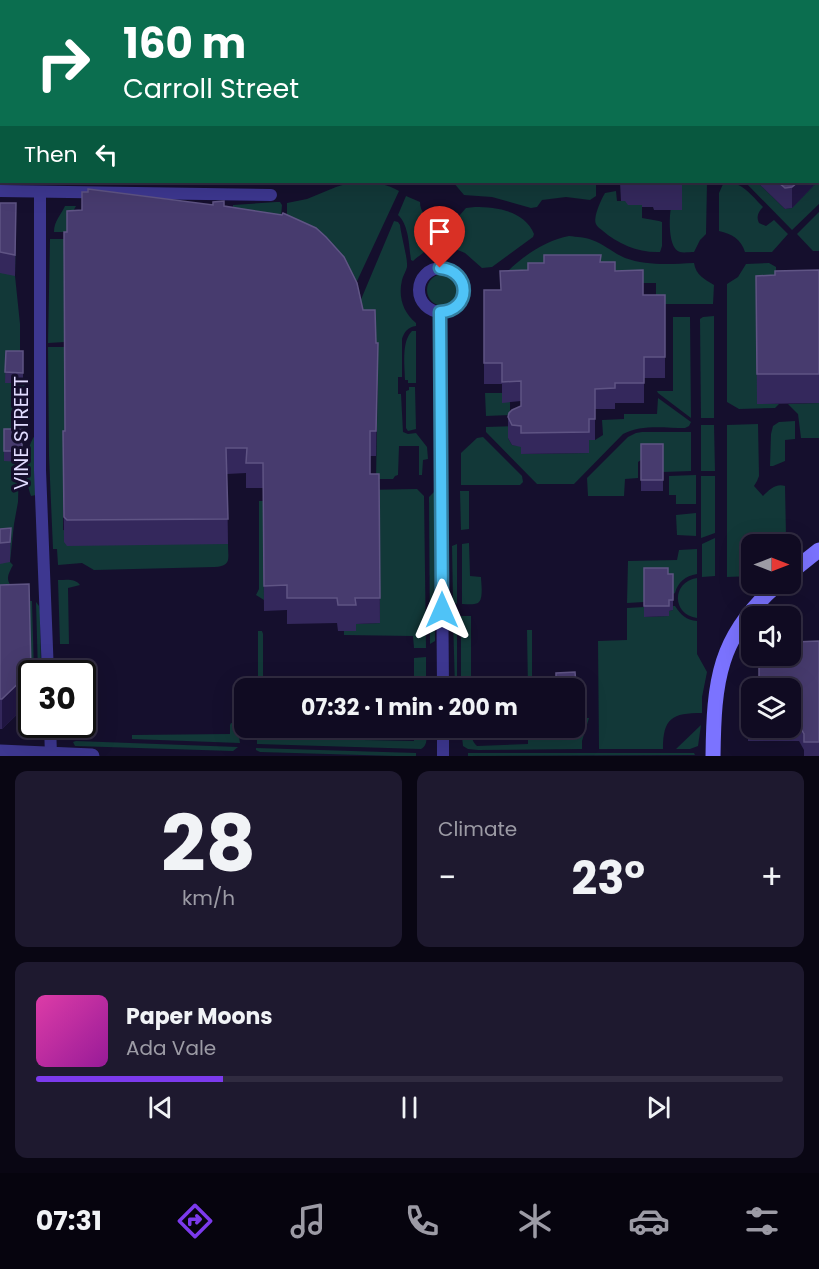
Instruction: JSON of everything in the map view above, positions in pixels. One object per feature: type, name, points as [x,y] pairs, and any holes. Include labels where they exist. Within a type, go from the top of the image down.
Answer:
[{"type":"main road","points":[[801,564],[819,550]]},
{"type":"main road","points":[[713,756],[714,706],[721,666],[729,646],[746,617],[768,594]]},
{"type":"street","points":[[0,191],[271,195]]},
{"type":"street","name":"VINE STREET","points":[[40,192],[40,470],[47,660]]},
{"type":"street","points":[[440,312],[443,678]]},
{"type":"street","points":[[50,738],[51,755]]},
{"type":"street","points":[[442,738],[443,756]]},
{"type":"street","points":[[0,752],[92,756]]},
{"type":"green space","points":[[349,183],[381,184],[399,191],[351,294],[287,240],[287,203],[307,199]]},
{"type":"green space","points":[[454,183],[596,183],[596,196],[590,200],[566,197],[542,200],[537,207],[531,208],[492,197],[464,195]]},
{"type":"green space","points":[[682,183],[707,183],[706,234],[694,252],[676,250],[671,239],[671,208]]},
{"type":"green space","points":[[724,183],[741,186],[763,207],[758,215],[759,223],[766,226],[774,220],[788,234],[772,252],[745,252],[735,238],[719,231],[719,193]]},
{"type":"green space","points":[[746,183],[758,183],[785,209],[792,208],[816,183],[819,183],[819,204],[792,230]]},
{"type":"green space","points":[[616,191],[617,201],[642,205],[642,218],[662,222],[660,252],[629,247],[609,236],[597,225],[596,213],[605,193]]},
{"type":"green space","points":[[406,196],[420,202],[423,212],[435,224],[430,245],[413,261],[406,230],[398,215]]},
{"type":"green space","points":[[280,202],[282,205],[279,240],[233,214],[233,205]]},
{"type":"green space","points":[[65,206],[76,206],[72,213],[71,232],[54,232],[56,221]]},
{"type":"green space","points":[[466,208],[501,209],[517,215],[530,226],[533,237],[492,267],[482,268],[465,253],[453,248],[447,240],[446,233],[449,221],[459,216]]},
{"type":"green space","points":[[819,212],[819,251],[813,251],[797,234]]},
{"type":"green space","points":[[394,221],[400,225],[407,263],[402,278],[401,298],[408,314],[416,323],[416,326],[407,330],[402,339],[402,377],[398,377],[398,394],[401,394],[403,432],[416,433],[427,447],[428,459],[423,460],[422,475],[419,475],[419,446],[399,446],[398,475],[393,479],[376,479],[378,369],[357,309]]},
{"type":"green space","points":[[0,224],[16,224],[15,276],[20,324],[20,362],[27,397],[28,420],[19,462],[18,502],[10,562],[13,565],[8,578],[11,586],[0,588]]},
{"type":"green space","points":[[569,236],[592,240],[633,261],[659,264],[694,263],[699,274],[714,285],[713,304],[656,304],[656,283],[600,283],[507,272],[535,250],[552,241]]},
{"type":"green space","points":[[50,239],[67,239],[64,257],[65,342],[48,343]]},
{"type":"green space","points":[[769,263],[776,267],[777,301],[757,403],[779,404],[775,408],[739,409],[727,402],[727,284],[738,277],[746,264]]},
{"type":"green space","points":[[443,274],[454,279],[459,290],[454,301],[443,306],[432,301],[427,290],[432,279]]},
{"type":"green space","points":[[714,316],[714,418],[701,418],[700,319]]},
{"type":"green space","points":[[673,317],[690,317],[691,418],[657,391],[673,391]]},
{"type":"green space","points":[[412,331],[416,331],[416,383],[408,383],[408,380],[405,380],[404,354],[406,341]]},
{"type":"green space","points":[[48,347],[65,347],[63,530],[228,544],[228,561],[224,565],[94,570],[82,563],[58,565],[57,549],[53,549]]},
{"type":"green space","points":[[409,387],[415,387],[416,429],[408,431],[406,428],[406,391]]},
{"type":"green space","points":[[485,393],[502,393],[502,402],[510,402],[510,415],[486,416]]},
{"type":"green space","points":[[658,398],[691,422],[689,426],[685,428],[645,428],[623,434],[574,484],[537,484],[486,432],[486,427],[521,426],[508,438],[512,445],[521,446],[522,454],[588,453],[589,440],[595,440],[603,435],[602,420],[624,419],[624,414],[657,414]]},
{"type":"green space","points":[[819,403],[819,438],[801,438],[798,414],[788,404]]},
{"type":"green space","points":[[795,421],[795,439],[785,440],[785,461],[770,466],[773,426],[779,422]]},
{"type":"green space","points":[[758,424],[759,476],[754,486],[763,496],[776,486],[785,486],[786,534],[741,534],[741,576],[727,577],[727,425]]},
{"type":"green space","points":[[701,425],[714,425],[715,471],[701,471]]},
{"type":"green space","points":[[642,432],[691,432],[691,471],[663,472],[641,455],[641,460],[638,462],[638,478],[625,479],[624,496],[588,496],[587,478],[628,437]]},
{"type":"green space","points":[[35,435],[36,495],[31,496],[26,465],[28,450]]},
{"type":"green space","points":[[483,437],[522,476],[523,482],[520,485],[461,485],[461,453],[477,438]]},
{"type":"green space","points":[[696,475],[696,504],[676,504],[676,495],[669,495],[669,476]]},
{"type":"green space","points":[[701,476],[715,476],[715,533],[701,538]]},
{"type":"green space","points":[[417,489],[424,496],[426,648],[414,648],[413,636],[344,635],[344,631],[356,631],[355,624],[380,623],[379,500],[363,490]]},
{"type":"green space","points":[[460,491],[469,491],[469,529],[461,530]]},
{"type":"green space","points":[[434,492],[435,641],[430,644],[429,497]]},
{"type":"green space","points":[[259,501],[263,501],[264,600],[256,595],[259,589]]},
{"type":"green space","points":[[696,513],[696,536],[677,535],[676,515]]},
{"type":"green space","points":[[715,538],[715,576],[702,577],[702,544]]},
{"type":"green space","points":[[469,543],[470,576],[481,577],[482,595],[478,603],[462,604],[462,544]]},
{"type":"green space","points":[[457,544],[457,604],[453,602],[452,546]]},
{"type":"green space","points":[[697,549],[697,574],[683,580],[675,593],[644,579],[644,602],[627,603],[628,561],[677,560],[679,550]]},
{"type":"green space","points":[[697,578],[697,618],[683,611],[678,598],[683,586]]},
{"type":"green space","points":[[58,580],[73,580],[80,585],[68,588],[69,644],[60,644]]},
{"type":"green space","points":[[7,601],[32,601],[34,660],[18,660],[18,714]]},
{"type":"green space","points":[[36,602],[40,611],[41,660],[38,660]]},
{"type":"green space","points":[[673,606],[687,618],[697,621],[697,654],[707,672],[702,697],[702,713],[683,714],[671,719],[665,730],[663,749],[599,749],[598,641],[627,640],[627,608],[644,607],[644,617],[668,616]]},
{"type":"green space","points":[[457,616],[457,678],[455,678],[453,618]]},
{"type":"green space","points":[[461,616],[471,616],[471,678],[461,678]]},
{"type":"green space","points":[[527,630],[532,630],[532,678],[528,678]]},
{"type":"green space","points":[[258,631],[262,631],[263,678],[258,678]]},
{"type":"green space","points":[[426,657],[426,678],[414,678],[414,658]]},
{"type":"green space","points":[[585,718],[589,718],[585,731]]},
{"type":"green space","points":[[234,724],[234,738],[239,738],[240,743],[132,739],[132,735],[230,734],[230,725]]},
{"type":"green space","points":[[701,725],[698,746],[690,749],[676,749]]},
{"type":"green space","points":[[257,738],[414,741],[414,738],[426,738],[425,745],[421,749],[257,744]]},
{"type":"green space","points":[[462,738],[473,738],[477,746],[528,744],[528,738],[583,738],[582,749],[478,750],[463,746]]},
{"type":"green space","points":[[73,742],[238,747],[233,751],[75,746]]},
{"type":"green space","points":[[256,748],[416,753],[416,756],[260,752]]},
{"type":"green space","points":[[468,753],[694,753],[695,755],[468,756]]},
{"type":"building","points":[[779,183],[797,183],[792,187],[785,188]]},
{"type":"building","points":[[88,189],[213,205],[213,202],[224,201],[224,206],[282,215],[283,213],[316,228],[344,257],[357,283],[363,310],[375,310],[376,343],[378,343],[376,431],[370,431],[370,474],[379,474],[380,598],[355,598],[356,605],[338,605],[337,598],[287,598],[287,585],[264,586],[263,463],[246,463],[247,448],[226,448],[228,519],[67,520],[64,517],[64,232],[67,232],[67,211],[82,210],[82,192],[88,192]]},
{"type":"building","points":[[0,203],[16,203],[15,255],[0,252]]},
{"type":"building","points":[[544,255],[601,255],[600,262],[615,262],[615,271],[643,270],[643,295],[665,295],[665,357],[644,357],[644,383],[615,383],[615,388],[595,389],[595,419],[589,419],[589,432],[521,433],[521,426],[512,425],[508,417],[512,410],[521,406],[521,381],[502,382],[502,363],[484,363],[484,290],[501,290],[500,271],[528,270],[528,263],[544,263]]},
{"type":"building","points":[[819,270],[819,374],[757,374],[756,276],[775,275],[775,271]]},
{"type":"building","points":[[6,351],[23,351],[23,373],[5,372]]},
{"type":"building","points":[[4,429],[22,429],[22,451],[4,451]]},
{"type":"building","points":[[641,444],[663,444],[663,480],[641,480]]},
{"type":"building","points":[[11,528],[10,542],[0,543],[0,529]]},
{"type":"building","points":[[644,568],[668,568],[668,574],[673,574],[673,600],[669,600],[669,606],[644,606]]},
{"type":"building","points":[[29,584],[31,660],[18,660],[18,684],[2,699],[0,699],[0,585]]},
{"type":"building","points":[[819,641],[819,742],[804,742],[801,729],[801,678],[759,678],[759,666],[801,666],[801,642]]},
{"type":"building","points":[[575,672],[576,678],[556,678],[556,673]]},
{"type":"route","points":[[440,268],[455,273],[464,289],[462,299],[455,308],[440,312],[442,610]]}]
